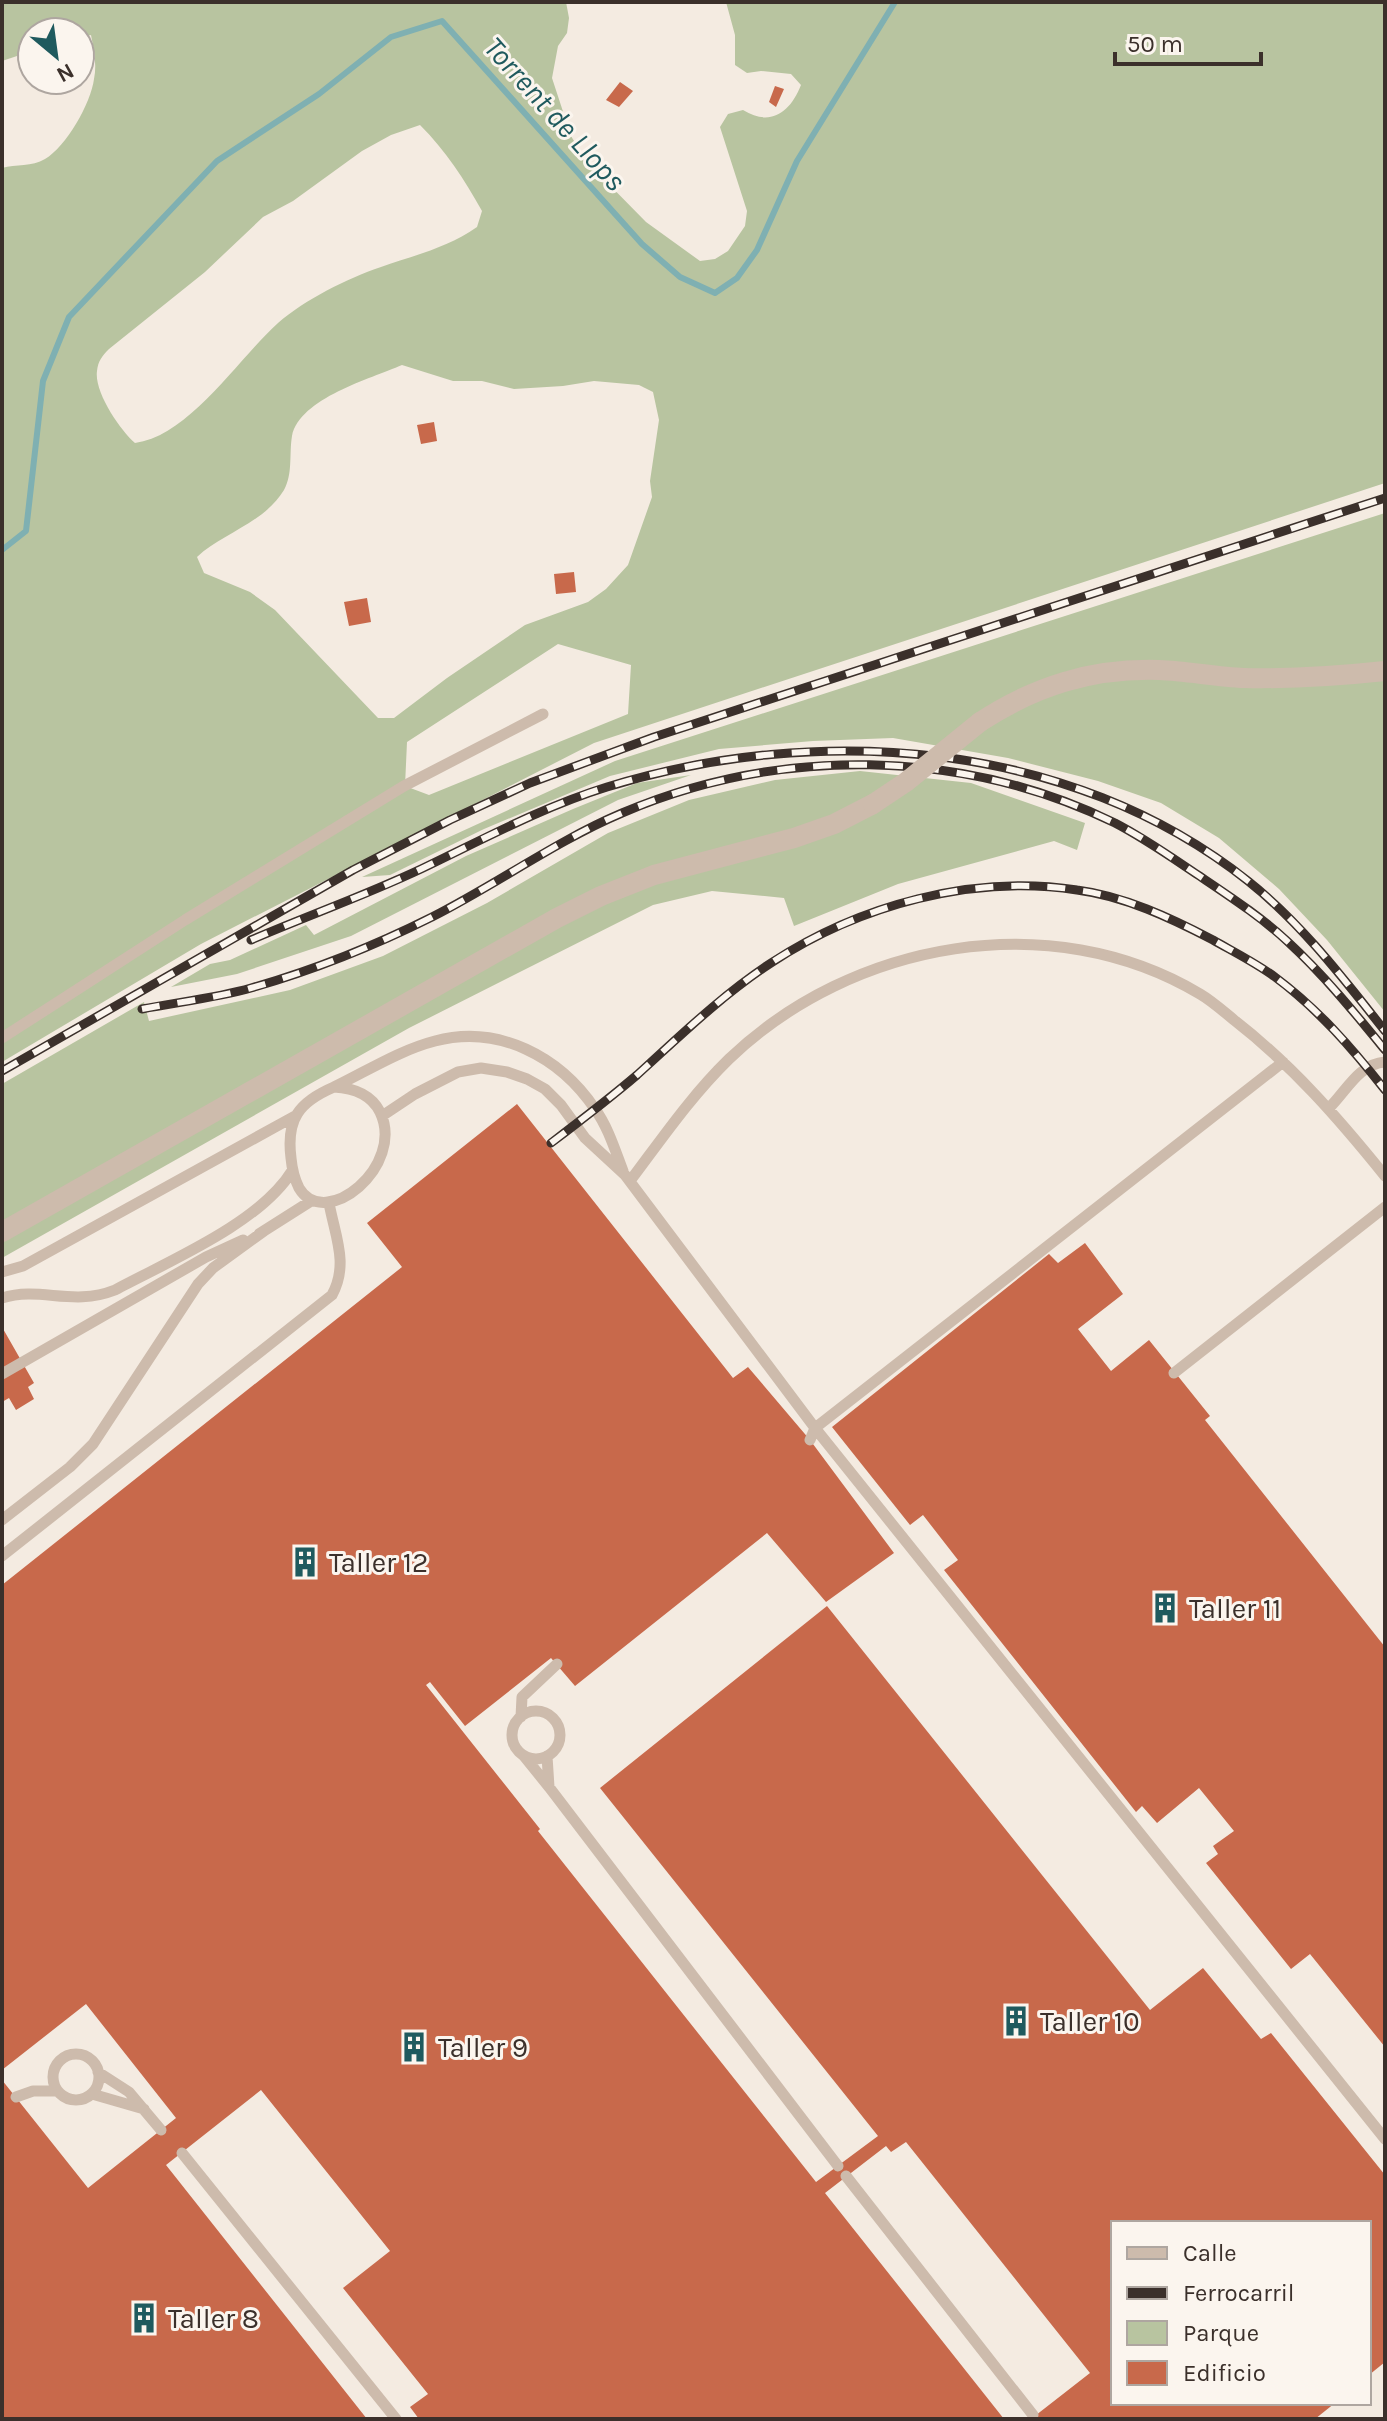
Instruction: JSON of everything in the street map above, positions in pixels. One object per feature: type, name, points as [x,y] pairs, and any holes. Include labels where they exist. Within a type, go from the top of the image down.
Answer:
[{"type":"street","points":[[2,1232],[601,896],[654,875],[794,838],[834,824],[873,804],[906,782],[980,722],[1032,692],[1071,678],[1111,671],[1159,670],[1243,678],[1335,677],[1385,671]]},
{"type":"lane","points":[[2,1038],[185,920],[391,794],[543,714]]},
{"type":"lane","points":[[627,1178],[700,1090],[731,1058],[793,1010],[863,973],[936,952],[975,946],[1056,946],[1099,953],[1150,968],[1202,995],[1283,1062],[1329,1108],[1385,1176]]},
{"type":"lane","points":[[2,1272],[23,1266],[295,1116],[306,1103],[334,1087],[406,1051],[437,1040],[468,1037],[495,1039],[521,1046],[546,1058],[566,1073],[603,1122],[627,1178]]},
{"type":"lane","points":[[812,1434],[1283,1062]]},
{"type":"lane","points":[[1329,1108],[1362,1070],[1370,1064],[1385,1062]]},
{"type":"lane","points":[[382,1116],[415,1094],[458,1072],[481,1068],[507,1072],[545,1089],[561,1105],[585,1138],[627,1178],[812,1434],[1385,2139]]},
{"type":"lane","points":[[295,1116],[290,1131],[292,1171],[302,1192],[311,1201],[329,1203],[366,1182],[378,1166],[386,1139],[382,1116],[366,1095],[351,1088],[334,1087]]},
{"type":"lane","points":[[2,1298],[32,1294],[81,1299],[99,1297],[115,1290],[248,1217],[283,1187],[292,1171]]},
{"type":"lane","points":[[2,1520],[70,1467],[93,1444],[198,1284],[213,1268],[311,1201]]},
{"type":"lane","points":[[2,1556],[332,1295],[341,1280],[342,1266],[329,1203]]},
{"type":"lane","points":[[1174,1373],[1385,1207]]},
{"type":"lane","points":[[2,1374],[206,1257],[264,1231]]},
{"type":"lane","points":[[557,1664],[522,1697],[521,1717],[512,1737],[518,1751],[549,1787],[838,2166]]},
{"type":"lane","points":[[521,1717],[542,1712],[555,1721],[560,1736],[554,1751],[547,1756],[531,1759],[524,1756]]},
{"type":"lane","points":[[547,1756],[549,1787]]},
{"type":"lane","points":[[16,2097],[33,2091],[57,2091],[70,2100],[85,2098],[92,2094],[99,2080],[96,2065],[85,2056],[70,2055],[64,2058],[58,2063],[53,2077],[57,2091]]},
{"type":"lane","points":[[98,2072],[129,2092],[161,2130]]},
{"type":"lane","points":[[92,2094],[144,2109]]},
{"type":"lane","points":[[182,2153],[396,2419]]},
{"type":"lane","points":[[846,2176],[1033,2415]]},
{"type":"green space","points":[[2,2],[566,2],[569,18],[567,33],[558,46],[552,78],[571,136],[586,161],[646,222],[700,261],[715,259],[728,251],[745,226],[747,211],[720,127],[728,114],[743,110],[762,117],[778,114],[791,103],[801,85],[791,74],[747,73],[735,65],[735,35],[726,2],[1385,2],[1385,483],[594,743],[201,944],[2,1062],[2,168],[40,162],[53,153],[76,124],[89,96],[96,96],[96,16],[16,16],[16,56],[2,61]],"holes":[[[420,125],[438,145],[482,211],[477,227],[442,246],[354,277],[301,306],[278,323],[193,411],[155,437],[135,443],[116,420],[97,380],[99,361],[109,349],[205,272],[263,217],[293,201],[362,151],[391,135]],[[402,365],[453,381],[482,381],[514,389],[594,381],[639,385],[653,392],[659,420],[650,481],[652,497],[628,565],[606,589],[588,602],[525,625],[394,718],[378,718],[275,610],[250,592],[204,573],[197,557],[255,519],[276,501],[289,477],[292,436],[308,411],[338,392]],[[558,644],[631,665],[628,714],[429,795],[405,786],[407,742]]]},
{"type":"green space","points":[[1385,513],[1385,1012],[1327,940],[1279,889],[1219,838],[1161,803],[1098,781],[1008,758],[893,738],[719,749],[610,776],[484,829],[390,875],[362,877],[615,761]]},
{"type":"green space","points":[[860,771],[971,783],[1085,823],[1077,850],[1054,841],[898,884],[794,926],[784,898],[712,891],[653,905],[409,1028],[2,1258],[2,1084],[144,1002],[149,1021],[290,990],[383,956],[487,903],[608,833],[689,800],[775,780]]},
{"type":"green space","points":[[691,775],[618,800],[351,936],[237,974],[171,987],[210,964],[230,960],[306,925],[314,935],[466,856],[573,809],[637,783]]},
{"type":"building","points":[[620,82],[633,91],[619,107],[606,100]]},
{"type":"building","points":[[775,86],[784,89],[776,107],[769,102]]},
{"type":"building","points":[[434,422],[437,441],[421,444],[417,425]]},
{"type":"building","points":[[574,572],[576,592],[556,594],[554,574]]},
{"type":"building","points":[[367,598],[371,622],[349,626],[344,602]]},
{"type":"building","points":[[517,1104],[733,1378],[748,1367],[810,1440],[894,1553],[826,1602],[767,1533],[575,1686],[551,1658],[465,1726],[430,1682],[426,1685],[816,2182],[878,2136],[600,1788],[827,1606],[1150,2010],[1203,1968],[1261,2039],[1271,2033],[1385,2175],[1385,2362],[1371,2373],[1371,2221],[1111,2221],[1111,2405],[1332,2405],[1315,2419],[1031,2419],[1090,2373],[906,2142],[891,2152],[886,2146],[825,2193],[1004,2419],[419,2419],[410,2407],[428,2394],[343,2288],[390,2251],[261,2090],[166,2165],[367,2419],[2,2419],[2,2080],[88,2188],[176,2118],[86,2004],[2,2070],[2,1585],[402,1267],[367,1223]]},
{"type":"building","name":"Taller 11","points":[[1085,1243],[1123,1294],[1078,1329],[1111,1371],[1149,1340],[1210,1416],[1205,1420],[1385,1647],[1385,2047],[1310,1954],[1291,1969],[1206,1863],[1218,1854],[1213,1846],[1234,1831],[1199,1788],[1157,1823],[1142,1806],[1136,1812],[944,1570],[958,1560],[923,1515],[910,1525],[832,1427],[1049,1254],[1058,1263]]},
{"type":"building","points":[[2,1327],[34,1383],[28,1387],[34,1399],[16,1410],[9,1398],[2,1402]]},
{"type":"waterway","name":"Torrent de Llops","points":[[2,550],[26,531],[43,381],[69,317],[217,161],[319,94],[391,37],[442,21],[642,244],[680,277],[715,293],[737,278],[757,250],[797,161],[895,2]]},
{"type":"railway","points":[[2,1071],[353,870],[530,783],[654,737],[1385,498]]},
{"type":"railway","points":[[251,940],[400,879],[536,814],[607,787],[688,767],[771,754],[856,751],[940,757],[1023,772],[1102,798],[1178,834],[1248,881],[1286,915],[1321,952],[1385,1031]]},
{"type":"railway","points":[[142,1009],[238,991],[343,957],[432,917],[598,824],[682,791],[744,776],[806,767],[870,765],[933,769],[995,780],[1056,798],[1126,829],[1277,932],[1326,980],[1385,1050]]},
{"type":"railway","points":[[551,1143],[626,1084],[735,989],[805,943],[879,910],[918,899],[998,886],[1038,886],[1112,897],[1164,916],[1213,940],[1268,972],[1306,1002],[1347,1044],[1385,1090]]},
{"type":"place","name":"Taller 12","points":[[305,1562]]},
{"type":"place","name":"Taller 11","points":[[1165,1608]]},
{"type":"place","name":"Taller 10","points":[[1016,2021]]},
{"type":"place","name":"Taller 9","points":[[414,2047]]},
{"type":"place","name":"Taller 8","points":[[144,2318]]}]
